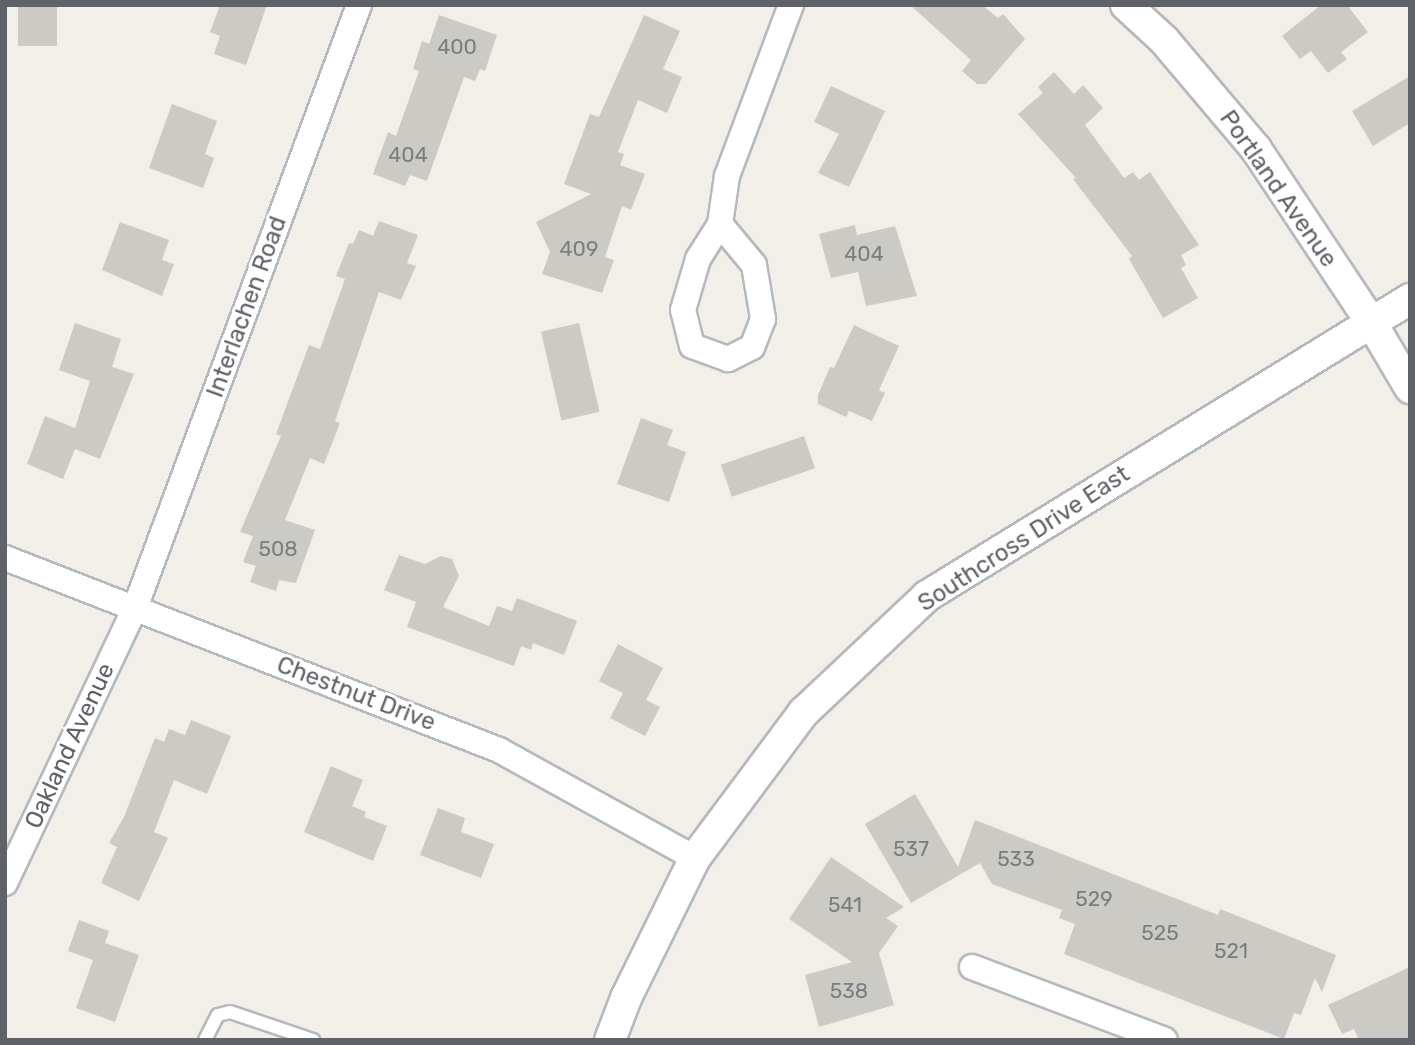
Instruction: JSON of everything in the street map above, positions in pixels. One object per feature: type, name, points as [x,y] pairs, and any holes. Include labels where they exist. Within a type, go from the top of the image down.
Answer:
[{"type":"street","name":"Interlachen Road","points":[[135,608],[359,5]]},
{"type":"street","points":[[720,224],[754,265],[763,319],[752,347],[728,359],[692,346],[682,310],[698,259],[720,224],[727,176],[791,5]]},
{"type":"street","name":"Portland Avenue","points":[[1126,5],[1164,40],[1256,149],[1371,323],[1410,388]]},
{"type":"street","name":"Southcross Drive East","points":[[610,1040],[626,998],[695,858],[804,712],[927,596],[1410,299]]},
{"type":"street","name":"Chestnut Drive","points":[[5,558],[499,750],[695,858]]},
{"type":"street","name":"Oakland Avenue","points":[[5,883],[135,608]]},
{"type":"street","points":[[972,967],[1165,1040]]},
{"type":"lane","points":[[205,1040],[218,1015],[230,1013],[313,1040]]},
{"type":"building","points":[[18,5],[57,5],[57,46],[18,46]]},
{"type":"building","points":[[220,5],[267,5],[246,65],[214,54],[220,36],[210,32]]},
{"type":"building","points":[[910,5],[982,5],[998,18],[1003,14],[1025,39],[986,84],[977,84],[962,71],[971,60]]},
{"type":"building","points":[[1321,5],[1347,5],[1368,32],[1341,52],[1347,59],[1328,73],[1311,51],[1300,59],[1282,36]]},
{"type":"building","points":[[439,15],[497,35],[485,71],[480,69],[475,81],[464,77],[427,181],[410,175],[405,186],[373,174],[388,132],[396,136],[419,71],[413,69],[422,41],[429,44]]},
{"type":"building","points":[[644,15],[680,31],[663,69],[682,77],[667,113],[638,100],[618,152],[624,154],[620,165],[645,174],[631,210],[622,206],[605,257],[614,260],[602,293],[542,274],[550,252],[536,222],[591,194],[564,184],[590,114],[599,117]]},
{"type":"building","points":[[1054,72],[1074,94],[1083,85],[1103,108],[1085,125],[1124,178],[1133,172],[1139,180],[1150,172],[1199,245],[1181,255],[1186,265],[1181,268],[1198,298],[1163,318],[1129,259],[1132,256],[1073,179],[1076,178],[1018,114],[1043,93],[1038,87]]},
{"type":"building","points":[[1410,76],[1410,123],[1373,146],[1352,111]]},
{"type":"building","points":[[831,86],[885,111],[849,187],[818,173],[839,134],[814,122]]},
{"type":"building","points":[[172,104],[217,121],[205,154],[214,158],[203,188],[149,168]]},
{"type":"building","points":[[379,221],[418,235],[407,263],[416,266],[401,300],[379,292],[335,421],[340,423],[324,464],[310,458],[285,520],[315,530],[296,583],[279,580],[276,591],[250,582],[256,566],[243,562],[253,536],[240,532],[281,436],[276,434],[309,345],[320,349],[345,279],[336,276],[349,243],[353,244],[359,230],[373,236]]},
{"type":"building","points":[[120,222],[169,240],[162,260],[174,264],[162,296],[102,270]]},
{"type":"building","points":[[855,225],[857,235],[895,226],[917,296],[866,306],[858,272],[831,278],[819,234]]},
{"type":"building","points":[[75,323],[121,339],[112,367],[134,374],[100,459],[75,449],[63,479],[27,464],[45,416],[75,428],[90,381],[59,370]]},
{"type":"building","points":[[579,323],[599,412],[561,420],[541,332]]},
{"type":"building","points":[[854,325],[899,346],[879,390],[885,393],[872,421],[849,411],[846,417],[818,404],[818,395],[830,367],[834,368]]},
{"type":"building","points":[[641,418],[673,430],[667,445],[686,452],[669,502],[617,484]]},
{"type":"building","points":[[804,436],[815,468],[732,497],[721,465]]},
{"type":"building","points":[[399,555],[425,564],[441,556],[452,559],[459,576],[443,607],[489,626],[497,606],[512,611],[517,598],[577,621],[564,655],[533,643],[531,650],[521,646],[514,666],[407,627],[416,602],[384,590]]},
{"type":"building","points":[[618,644],[663,668],[646,700],[660,707],[645,736],[610,718],[623,693],[599,681]]},
{"type":"building","points":[[191,720],[231,736],[207,794],[174,780],[154,832],[168,838],[139,901],[101,883],[117,847],[109,843],[124,817],[155,738],[164,742],[169,729],[185,735]]},
{"type":"building","points":[[331,766],[363,780],[352,806],[366,812],[364,817],[387,826],[373,861],[304,832]]},
{"type":"building","points":[[915,794],[958,867],[975,820],[1218,915],[1220,909],[1336,955],[1322,992],[1315,978],[1301,1015],[1294,1013],[1284,1039],[1064,954],[1075,924],[1059,918],[1062,910],[992,884],[980,863],[911,903],[865,824]]},
{"type":"building","points":[[438,808],[465,818],[461,832],[494,844],[481,878],[420,855]]},
{"type":"building","points":[[831,857],[904,907],[886,918],[898,926],[879,953],[894,1005],[819,1027],[805,975],[852,962],[789,919]]},
{"type":"building","points":[[79,920],[109,931],[105,943],[139,955],[115,1022],[76,1008],[93,960],[68,951]]},
{"type":"building","points":[[1410,967],[1410,1040],[1359,1040],[1354,1029],[1342,1034],[1328,1005]]}]
